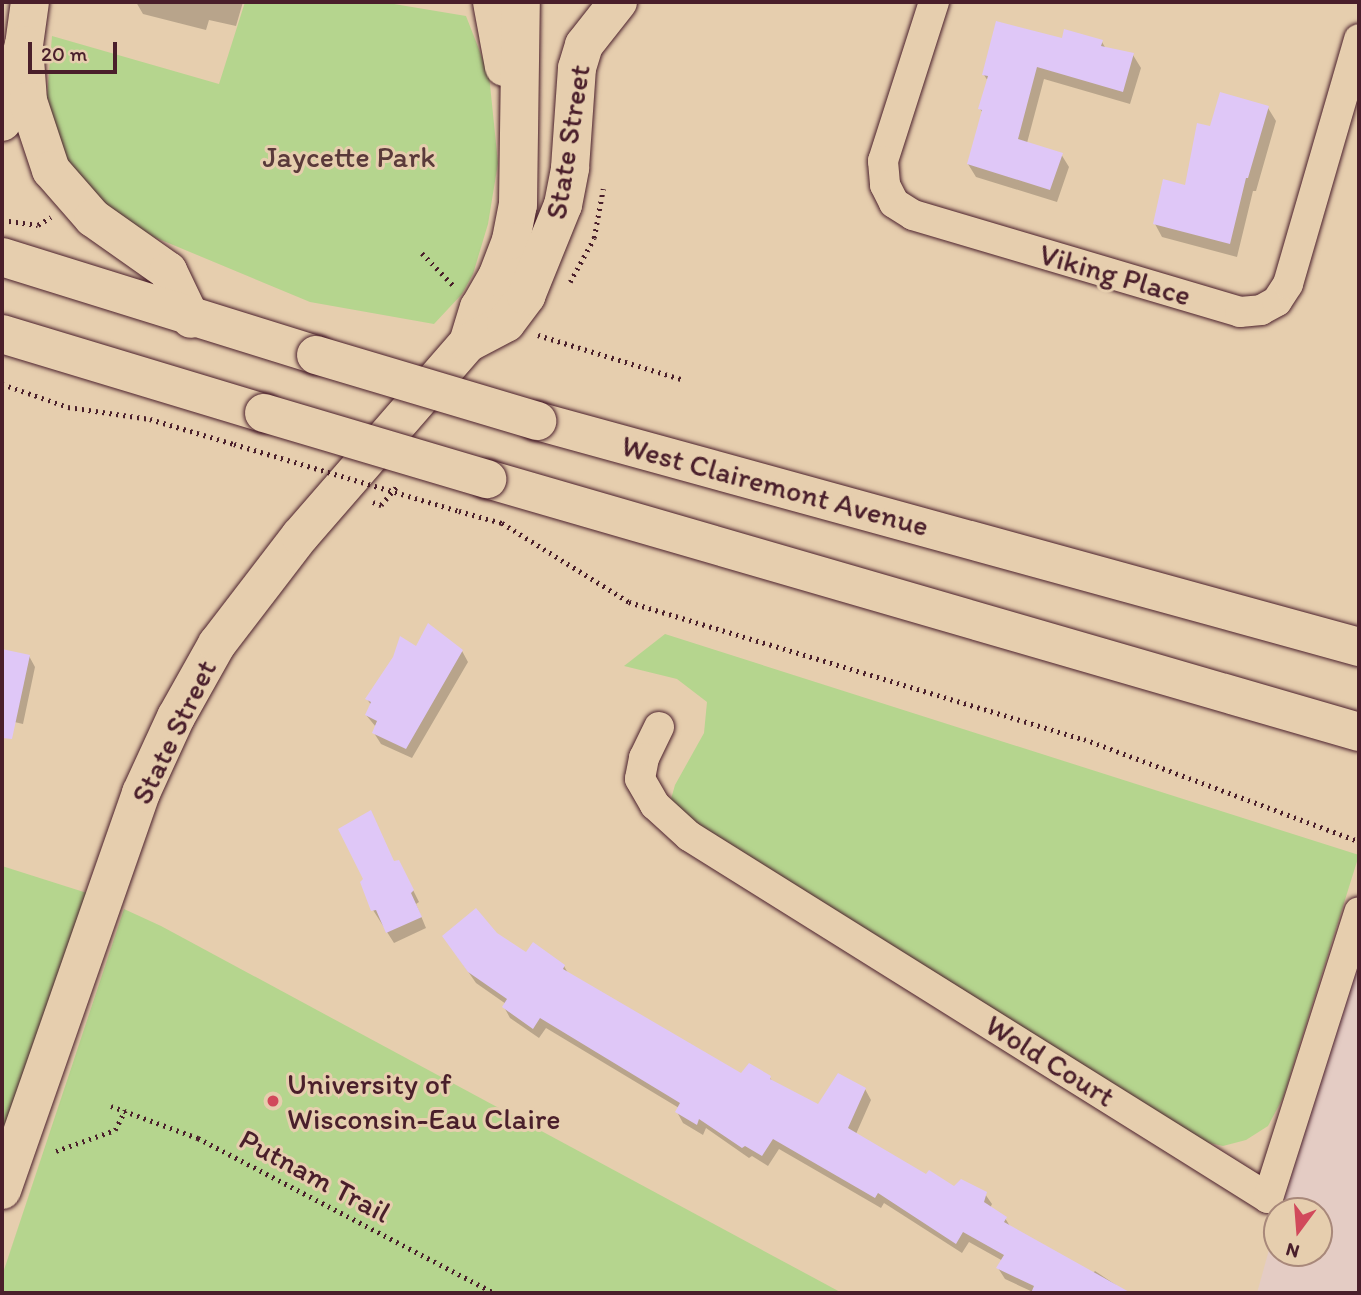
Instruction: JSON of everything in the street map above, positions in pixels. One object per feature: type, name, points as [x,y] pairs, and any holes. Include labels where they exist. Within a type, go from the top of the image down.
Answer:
[{"type":"main road","points":[[2,122],[24,45],[30,2]]},
{"type":"main road","points":[[492,2],[518,141]]},
{"type":"main road","name":"State Street","points":[[468,343],[479,308],[497,277],[511,240],[520,172],[518,141],[522,79],[521,2]]},
{"type":"main road","name":"State Street","points":[[2,1190],[136,805],[176,717],[217,644],[261,583],[468,343],[506,323],[526,296],[540,267],[566,192],[577,68],[584,45],[618,2]]},
{"type":"main road","points":[[24,45],[28,101],[51,170],[93,218],[168,271],[191,319]]},
{"type":"main road","name":"West Clairemont Avenue","points":[[2,257],[191,319],[537,421],[1359,647]]},
{"type":"main road","points":[[2,334],[486,479],[1359,732]]},
{"type":"street","name":"Viking Place","points":[[934,2],[883,161],[885,185],[894,203],[913,215],[1240,312],[1261,310],[1277,301],[1288,284],[1359,39]]},
{"type":"street","name":"Wold Court","points":[[659,727],[644,758],[640,779],[654,805],[689,836],[1268,1198],[1359,912]]},
{"type":"path","points":[[2,220],[38,225],[61,211]]},
{"type":"path","points":[[422,253],[462,294]]},
{"type":"path","points":[[529,332],[681,379]]},
{"type":"path","points":[[2,384],[68,407],[150,419],[502,523],[629,602],[1084,739],[1359,841]]},
{"type":"path","name":"Putnam Trail","points":[[111,1106],[198,1138],[495,1293]]},
{"type":"path","points":[[56,1151],[115,1130],[125,1110]]},
{"type":"shaded area","points":[[1359,952],[1359,1293],[1257,1293],[1264,1267],[1333,1267],[1333,1197],[1284,1197]]},
{"type":"green space","name":"Jaycette Park","points":[[245,2],[382,2],[466,16],[489,75],[498,163],[488,224],[473,274],[462,294],[434,324],[310,302],[154,237],[100,205],[62,152],[47,96],[52,36],[219,84]]},
{"type":"green space","points":[[665,634],[1359,855],[1283,1098],[1268,1126],[1246,1140],[1223,1146],[1196,1140],[678,811],[671,799],[675,785],[704,733],[707,702],[677,679],[624,666]]},
{"type":"green space","points":[[2,866],[87,893],[2,1134]]},
{"type":"green space","name":"University of Wisconsin-Eau Claire","points":[[124,909],[161,926],[842,1293],[2,1293],[2,1276]]},
{"type":"building","points":[[996,21],[1062,38],[1064,29],[1103,40],[1101,46],[1134,53],[1123,92],[1037,67],[1018,139],[1063,153],[1050,190],[967,164],[982,110],[978,109],[988,76],[982,75]]},
{"type":"building","points":[[1220,92],[1269,106],[1246,178],[1230,244],[1153,224],[1163,179],[1185,185],[1197,123],[1210,126]]},
{"type":"building","points":[[428,623],[463,650],[406,749],[372,733],[377,721],[365,715],[371,702],[365,699],[393,657],[400,636],[416,646]]},
{"type":"building","points":[[2,649],[30,655],[12,739],[2,738]]},
{"type":"building","points":[[371,810],[394,861],[399,860],[414,890],[411,893],[422,917],[386,933],[376,910],[371,911],[360,882],[363,879],[338,829]]},
{"type":"building","points":[[476,908],[497,933],[526,952],[533,942],[565,965],[563,969],[741,1073],[749,1063],[771,1076],[770,1079],[818,1104],[838,1073],[866,1088],[848,1128],[926,1174],[929,1170],[954,1186],[961,1179],[987,1192],[984,1202],[1007,1217],[1004,1222],[1131,1293],[1031,1293],[1034,1286],[996,1268],[1004,1255],[963,1232],[956,1244],[878,1193],[875,1198],[773,1139],[762,1156],[745,1146],[742,1148],[699,1119],[697,1125],[675,1112],[680,1103],[540,1018],[533,1029],[502,1007],[507,999],[468,972],[442,936]]},
{"type":"place","name":"University of Wisconsin-Eau Claire","points":[[273,1101]]}]
